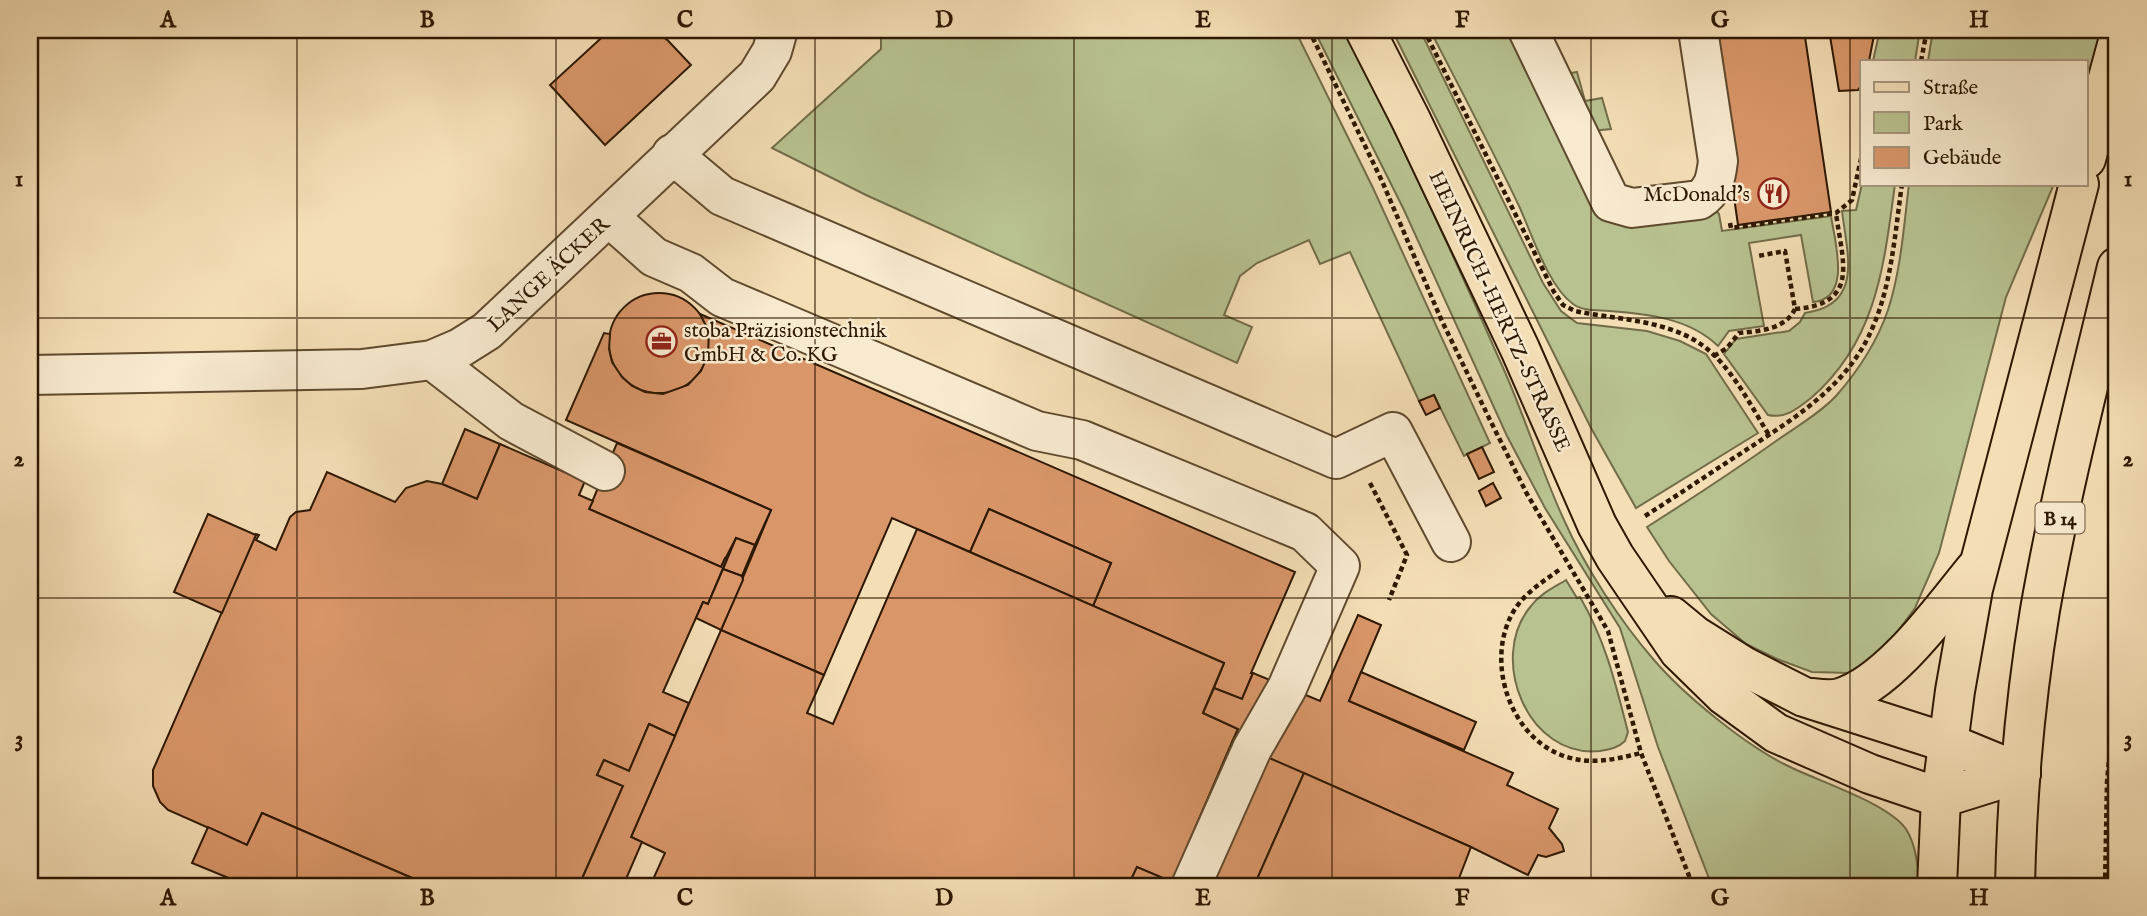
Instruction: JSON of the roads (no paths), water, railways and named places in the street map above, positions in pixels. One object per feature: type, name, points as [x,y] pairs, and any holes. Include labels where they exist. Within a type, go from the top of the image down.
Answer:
[{"type":"main road","name":"HEINRICH-HERTZ-STRASSE","points":[[1365,30],[1514,337],[1597,525],[1679,651],[1724,695],[1776,733],[1870,774],[1941,798]]},
{"type":"main road","points":[[2088,152],[2117,45]]},
{"type":"main road","points":[[1937,886],[1941,798],[1968,615],[2078,186]]},
{"type":"main road","name":"B 14","points":[[2015,886],[2021,773],[2040,610],[2085,397],[2117,267]]},
{"type":"main road","points":[[1804,697],[1838,698],[1860,689],[1876,678],[1910,647],[1979,565]]},
{"type":"main road","name":"HEINRICH-HERTZ-STRASSE","points":[[1638,591],[1694,635],[1735,661],[1804,697],[1948,743],[2021,773]]},
{"type":"main road","points":[[1941,798],[2021,773]]},
{"type":"street","name":"LANGE ÄCKER","points":[[30,374],[362,369],[432,360],[460,348],[487,331],[757,76],[772,51],[778,30]]},
{"type":"street","points":[[1528,30],[1611,202],[1632,208],[1699,200],[1714,176],[1698,30]]},
{"type":"street","points":[[1678,30],[1692,131]]},
{"type":"street","points":[[673,155],[722,196],[735,202],[1336,459],[1393,432],[1451,542]]},
{"type":"street","points":[[609,217],[654,257],[691,273],[722,297],[1037,431],[1082,440],[1305,531],[1340,566],[1286,688],[1252,749],[1191,886]]},
{"type":"street","points":[[432,360],[511,421],[605,471]]},
{"type":"place","name":"McDonald's","points":[[1773,194]]},
{"type":"place","name":"stoba Präzisionstechnik GmbH & Co. KG","points":[[661,342]]}]
